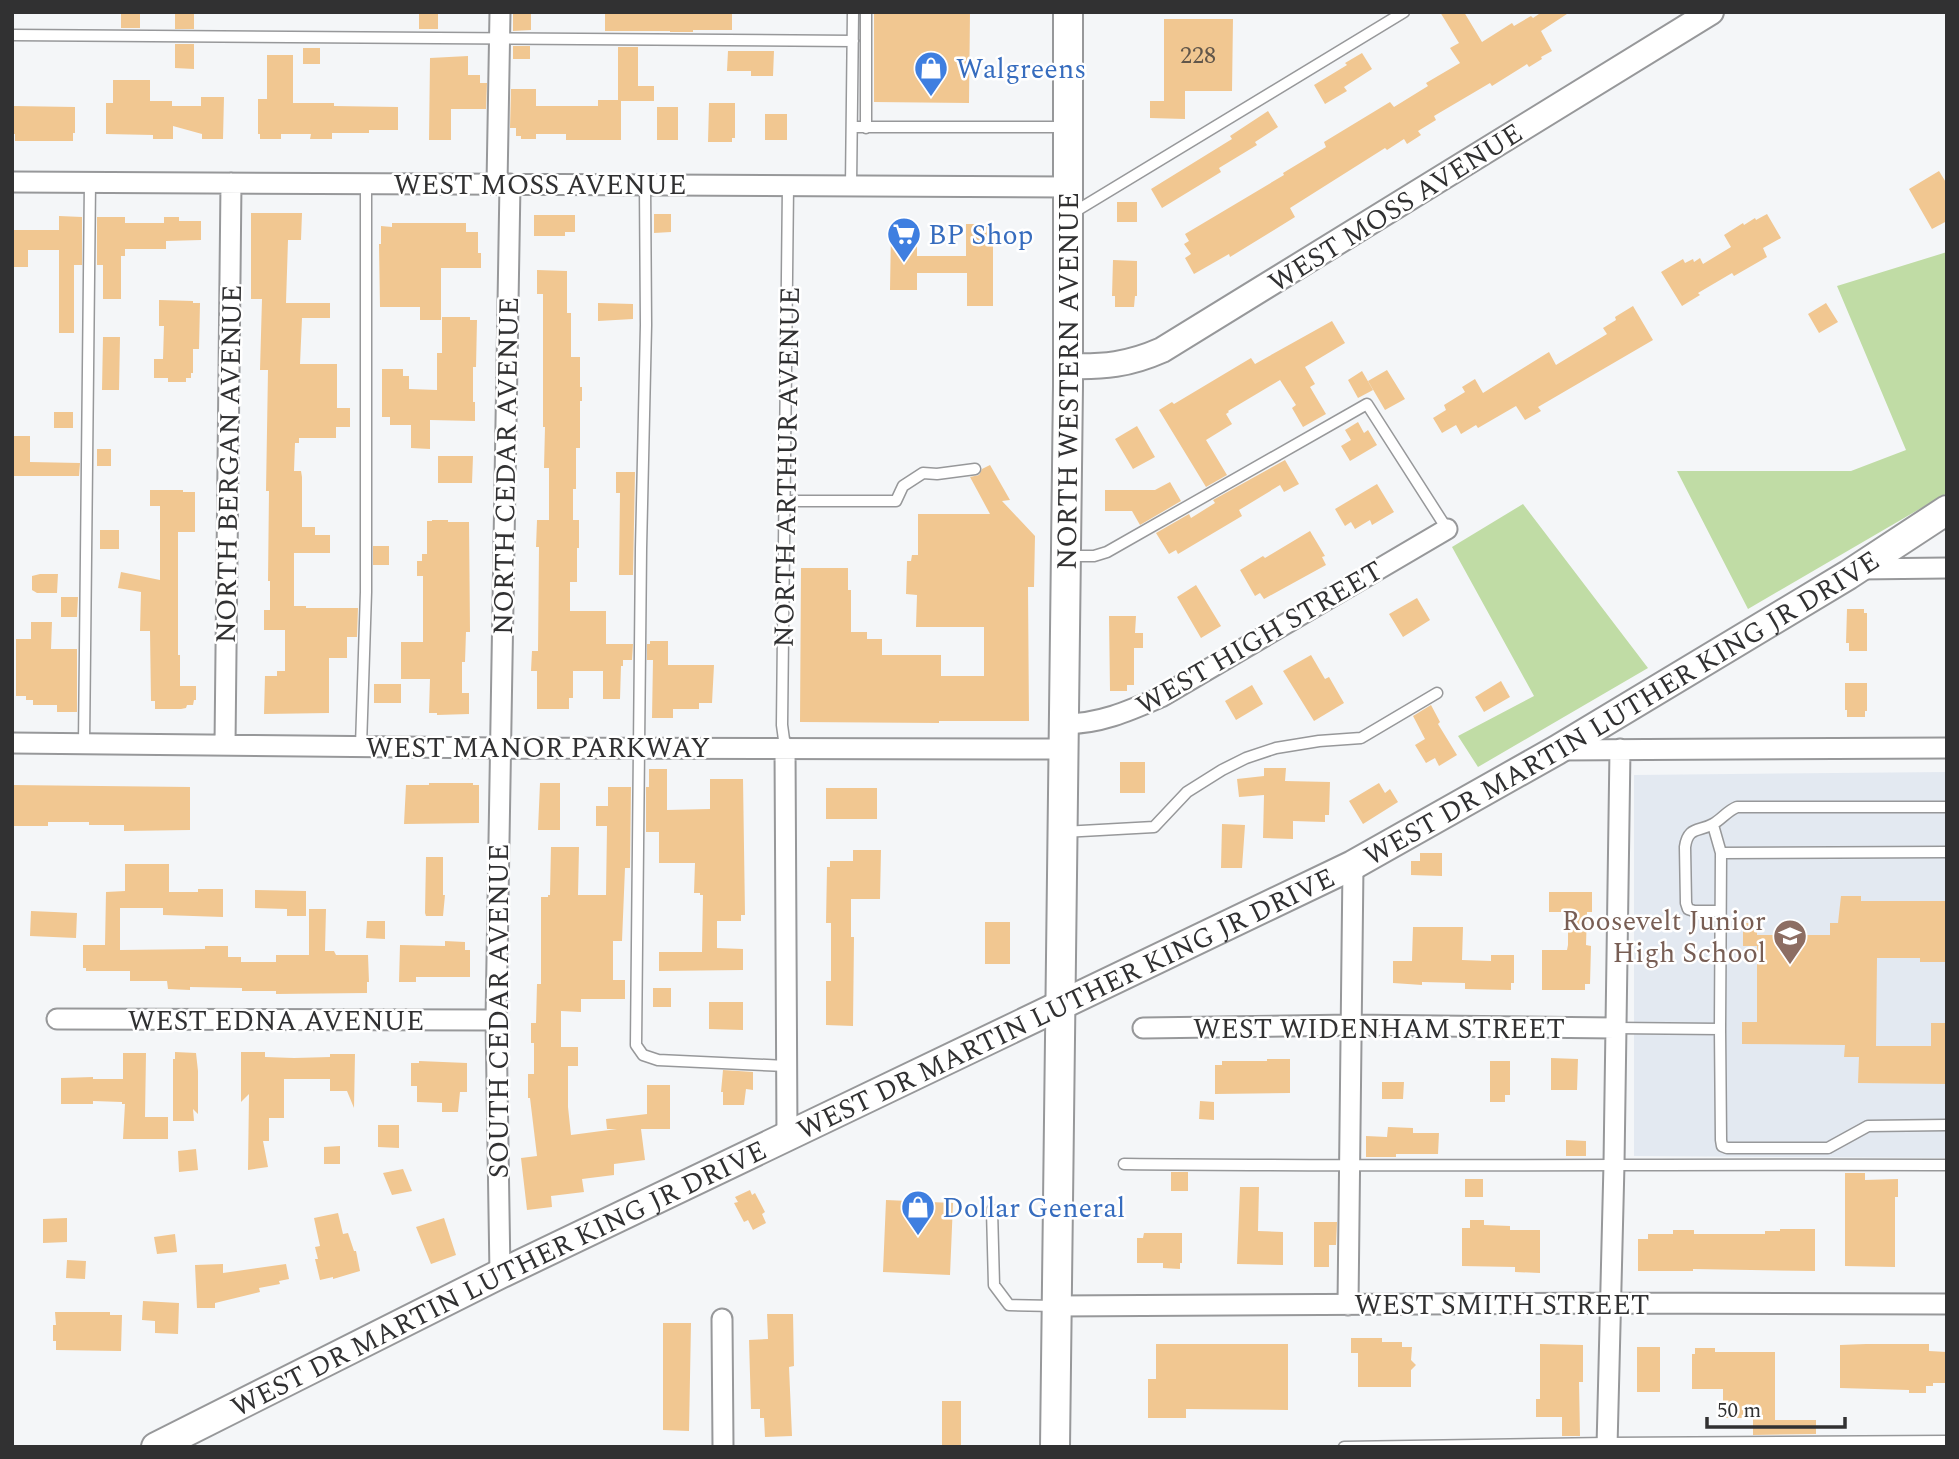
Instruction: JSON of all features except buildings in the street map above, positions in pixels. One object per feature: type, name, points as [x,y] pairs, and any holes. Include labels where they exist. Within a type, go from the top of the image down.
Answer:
[{"type":"main road","name":"NORTH WESTERN AVENUE","points":[[1055,1447],[1068,366],[1068,12]]},
{"type":"main road","name":"WEST DR MARTIN LUTHER KING JR DRIVE","points":[[156,1447],[500,1274],[1353,865],[1557,750],[1858,569],[1947,510]]},
{"type":"street","name":"NORTH CEDAR AVENUE","points":[[499,12],[504,184],[499,748]]},
{"type":"street","name":"WEST MOSS AVENUE","points":[[1068,366],[1117,365],[1162,350],[1711,12]]},
{"type":"street","name":"WEST MOSS AVENUE","points":[[12,181],[1068,187]]},
{"type":"street","name":"NORTH BERGAN AVENUE","points":[[225,745],[231,183]]},
{"type":"street","name":"WEST HIGH STREET","points":[[1064,736],[1085,724],[1119,716],[1161,697],[1447,529]]},
{"type":"street","points":[[1858,569],[1947,568]]},
{"type":"street","name":"WEST MANOR PARKWAY","points":[[12,743],[499,748],[785,747],[1064,736]]},
{"type":"street","points":[[785,747],[787,1136]]},
{"type":"street","name":"SOUTH CEDAR AVENUE","points":[[499,748],[496,1020],[500,1274]]},
{"type":"street","points":[[1557,750],[1947,748]]},
{"type":"street","points":[[1607,1445],[1620,749]]},
{"type":"street","points":[[1348,1305],[1353,865]]},
{"type":"street","name":"WEST EDNA AVENUE","points":[[57,1019],[496,1020]]},
{"type":"street","name":"WEST WIDENHAM STREET","points":[[1143,1028],[1352,1025],[1615,1028]]},
{"type":"street","name":"WEST SMITH STREET","points":[[1056,1306],[1947,1304]]},
{"type":"street","points":[[722,1320],[723,1447]]},
{"type":"lane","points":[[851,186],[853,12]]},
{"type":"lane","points":[[866,12],[866,128]]},
{"type":"lane","points":[[1068,216],[1404,12]]},
{"type":"lane","points":[[12,35],[853,41]]},
{"type":"lane","points":[[852,127],[1068,127]]},
{"type":"lane","points":[[84,744],[89,182]]},
{"type":"lane","points":[[361,746],[366,592],[366,184]]},
{"type":"lane","points":[[645,185],[646,325],[636,1045],[643,1055],[658,1060],[786,1066]]},
{"type":"lane","name":"NORTH ARTHUR AVENUE","points":[[785,747],[782,725],[789,186]]},
{"type":"lane","points":[[1066,556],[1094,556],[1107,552],[1367,404],[1447,529]]},
{"type":"lane","points":[[784,501],[895,501],[903,486],[923,473],[975,469]]},
{"type":"lane","points":[[1063,832],[1153,827],[1187,792],[1234,764],[1276,748],[1361,738],[1437,693]]},
{"type":"lane","points":[[1720,911],[1688,909],[1686,838],[1692,831],[1713,825],[1729,810],[1737,807],[1947,807]]},
{"type":"lane","points":[[1713,825],[1721,853],[1722,1146],[1828,1148],[1868,1126],[1947,1125]]},
{"type":"lane","points":[[1721,853],[1947,852]]},
{"type":"lane","points":[[1615,1028],[1720,1029]]},
{"type":"lane","points":[[1124,1164],[1947,1165]]},
{"type":"lane","points":[[992,1210],[994,1285],[1009,1305],[1056,1306]]},
{"type":"lane","points":[[1344,1447],[1947,1441]]},
{"type":"shaded area","name":"Roosevelt Junior High School","points":[[1947,772],[1947,1158],[1634,1156],[1634,775]]},
{"type":"green space","points":[[1947,252],[1947,493],[1748,609],[1677,471],[1851,471],[1906,450],[1837,286]]},
{"type":"green space","points":[[1523,504],[1648,668],[1478,767],[1458,736],[1534,696],[1452,547]]},
{"type":"place","name":"Walgreens","points":[[931,98]]},
{"type":"place","name":"BP Shop","points":[[904,264]]},
{"type":"place","name":"Roosevelt Junior High School","points":[[1790,966]]},
{"type":"place","name":"Dollar General","points":[[918,1237]]}]
